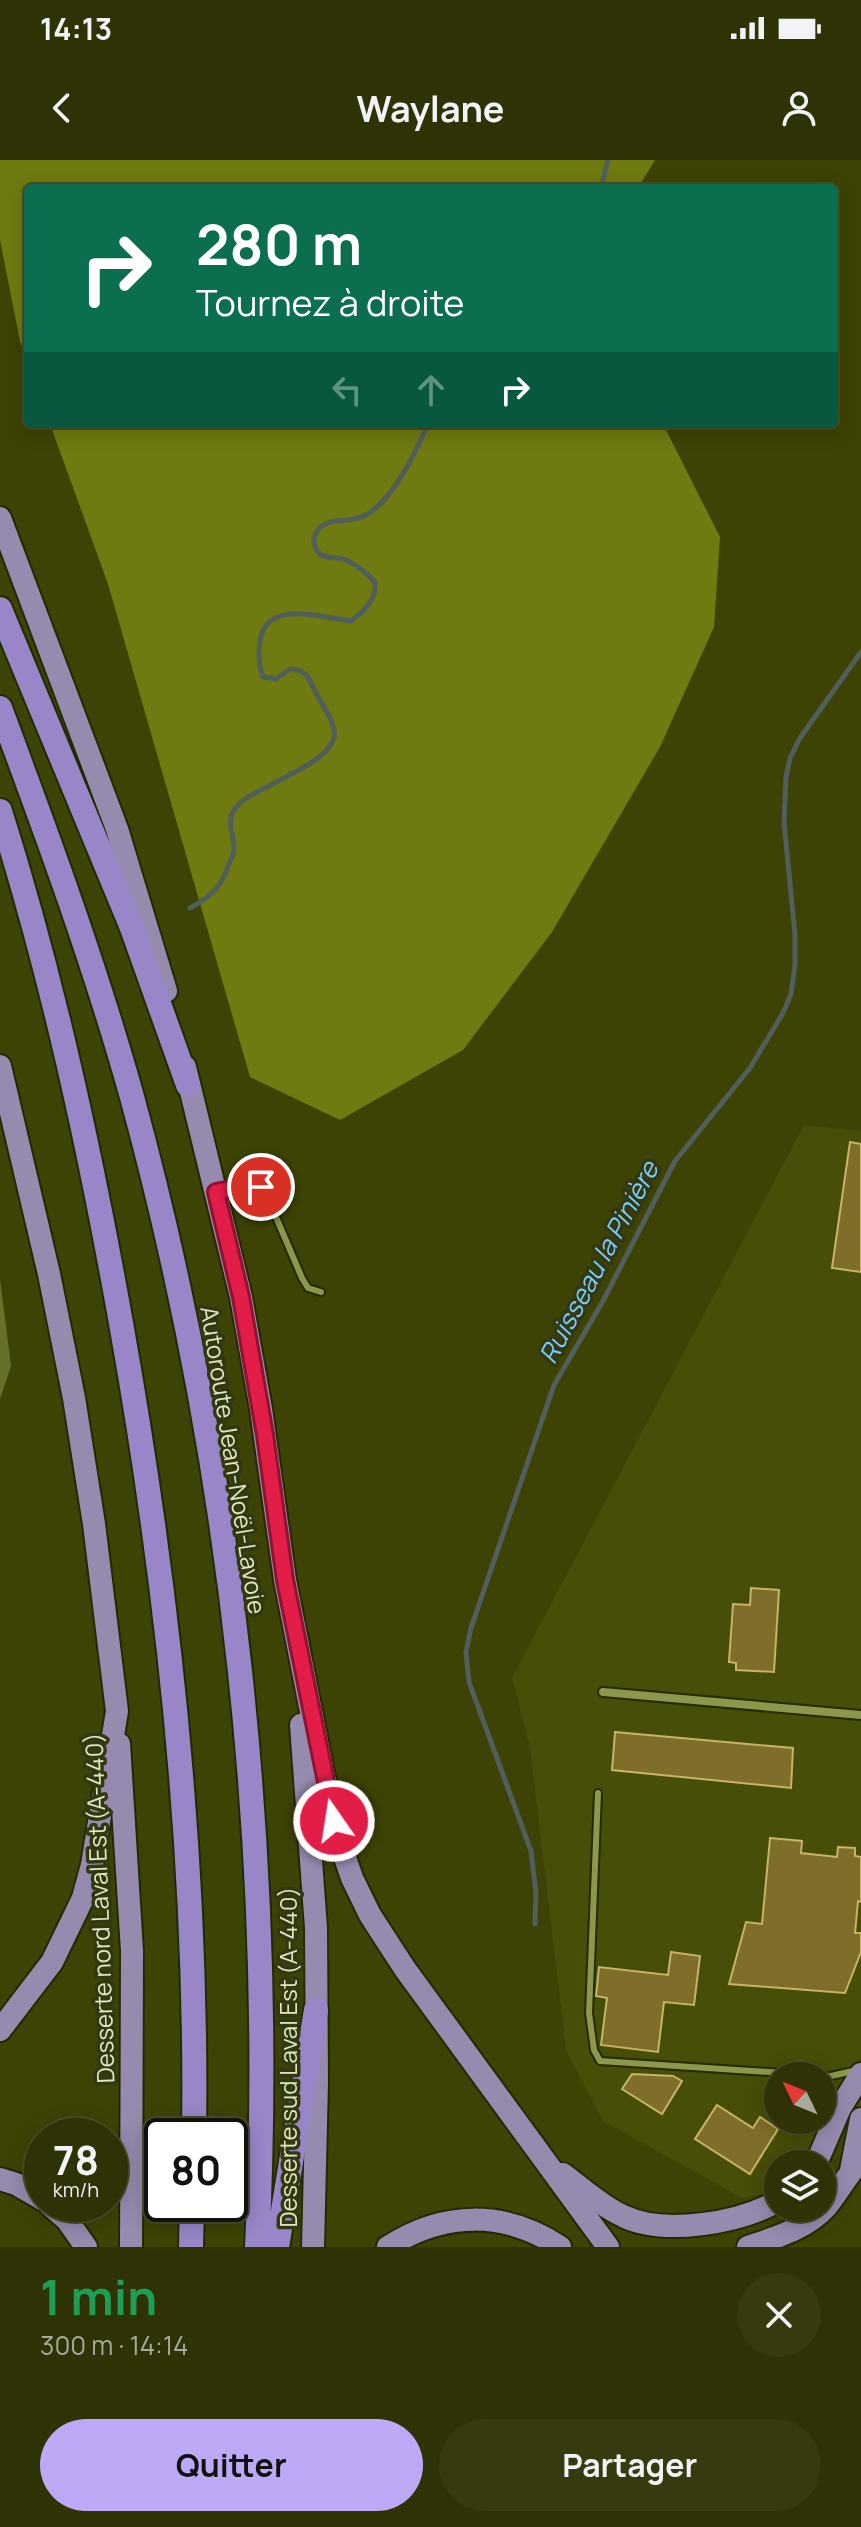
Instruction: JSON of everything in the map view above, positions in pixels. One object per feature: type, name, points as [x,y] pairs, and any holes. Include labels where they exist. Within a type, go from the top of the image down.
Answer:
[{"type":"highway","points":[[0,518],[117,829],[175,1024],[241,1297],[261,1409],[285,1580],[326,1784],[352,1878],[370,1915],[405,1969],[608,2247]]},
{"type":"highway","points":[[0,609],[142,954],[188,1085]]},
{"type":"highway","name":"Autoroute Jean-Noël-Lavoie","points":[[0,708],[83,935],[127,1081],[166,1233],[203,1424],[239,1668],[251,1813],[261,2053],[257,2247]]},
{"type":"highway","points":[[0,811],[43,955],[80,1103],[152,1505],[171,1663],[187,1847],[194,2118]]},
{"type":"highway","points":[[0,1066],[47,1263],[74,1398],[94,1524],[117,1711],[92,1865],[83,1898],[52,1962],[0,2030]]},
{"type":"highway","name":"Desserte sud Laval Est (A-440)","points":[[285,1580],[315,1890],[313,2247]]},
{"type":"highway","name":"Desserte nord Laval Est (A-440)","points":[[117,1711],[132,1951],[131,2247]]},
{"type":"highway","points":[[277,2247],[316,2010]]},
{"type":"highway","points":[[822,2150],[840,2108],[861,2072]]},
{"type":"highway","points":[[748,2247],[794,2230],[828,2205],[856,2165],[861,2119]]},
{"type":"highway","points":[[546,2161],[615,2212],[646,2224],[671,2226],[709,2222],[764,2208]]},
{"type":"highway","points":[[0,2179],[24,2189]]},
{"type":"highway","points":[[388,2247],[413,2233],[441,2223],[479,2218],[529,2229],[560,2247]]},
{"type":"highway","points":[[68,2222],[86,2247]]},
{"type":"highway","points":[[191,2247],[192,2222]]},
{"type":"street","points":[[603,1692],[861,1715]]},
{"type":"lane","points":[[216,1192],[248,1186],[264,1189],[302,1278],[308,1288],[321,1292]]},
{"type":"lane","points":[[598,1793],[589,2013],[594,2050],[600,2061],[831,2076],[861,2072]]},
{"type":"shaded area","points":[[0,160],[655,160],[640,184],[24,184],[24,352],[0,240]]},
{"type":"shaded area","points":[[51,428],[665,428],[720,537],[714,627],[660,747],[552,932],[463,1050],[340,1120],[250,1077],[108,584]]},
{"type":"shaded area","points":[[804,1125],[861,1131],[861,2120],[836,2110],[836,2062],[764,2062],[764,2134],[818,2134],[810,2150],[764,2150],[764,2194],[742,2198],[603,2121],[566,2050],[530,1748],[512,1678]]},
{"type":"shaded area","points":[[0,1279],[11,1366],[0,1399]]},
{"type":"building","points":[[850,1142],[861,1144],[861,1272],[832,1268]]},
{"type":"building","points":[[751,1588],[779,1590],[774,1672],[736,1670],[736,1663],[729,1662],[733,1604],[750,1605]]},
{"type":"building","points":[[615,1732],[793,1748],[791,1788],[612,1770]]},
{"type":"building","points":[[770,1838],[802,1841],[801,1853],[837,1857],[838,1847],[855,1848],[855,1856],[861,1857],[861,1902],[858,1901],[855,1933],[861,1933],[861,1952],[845,1993],[729,1984],[746,1922],[762,1924]]},
{"type":"building","points":[[671,1952],[700,1956],[694,2005],[664,2002],[658,2052],[601,2045],[607,1998],[596,1996],[599,1967],[668,1975]]},
{"type":"building","points":[[632,2074],[673,2076],[682,2081],[662,2114],[622,2089]]},
{"type":"building","points":[[717,2105],[753,2128],[760,2117],[764,2120],[764,2134],[775,2134],[750,2174],[695,2139]]},
{"type":"waterway","points":[[602,184],[608,160]]},
{"type":"waterway","points":[[190,908],[215,890],[226,872],[234,851],[231,821],[237,806],[311,763],[332,742],[334,730],[331,720],[306,676],[290,669],[276,679],[263,677],[259,650],[264,628],[273,619],[284,615],[311,615],[351,621],[369,604],[375,582],[350,562],[320,554],[314,544],[315,535],[326,524],[359,518],[376,508],[403,474],[426,428]]},
{"type":"waterway","name":"Ruisseau la Pinière","points":[[535,1924],[536,1894],[531,1851],[469,1682],[466,1652],[471,1628],[554,1385],[603,1301],[675,1161],[750,1068],[791,994],[795,935],[784,822],[786,777],[790,758],[800,738],[861,652]]},
{"type":"route","points":[[261,1187],[248,1186],[216,1192],[241,1297],[265,1435],[285,1580],[334,1821]]}]
